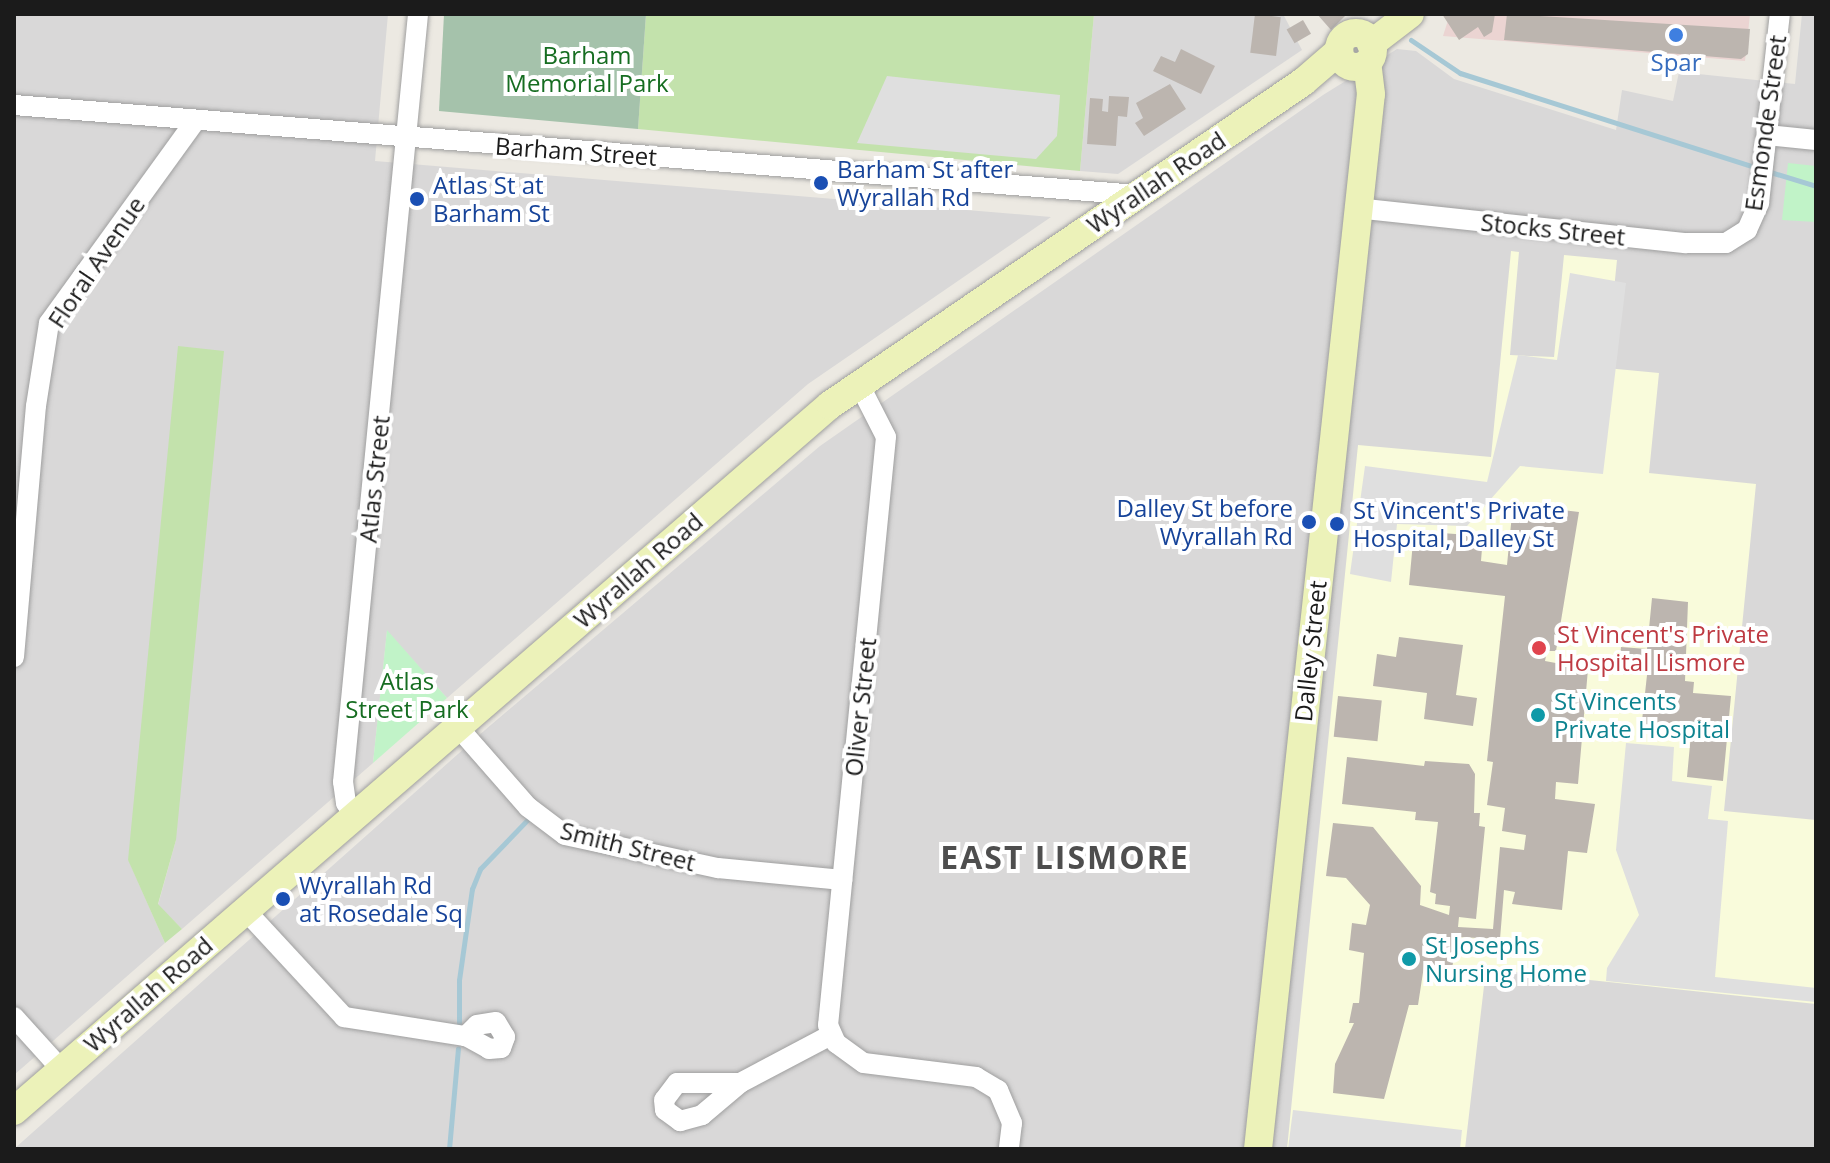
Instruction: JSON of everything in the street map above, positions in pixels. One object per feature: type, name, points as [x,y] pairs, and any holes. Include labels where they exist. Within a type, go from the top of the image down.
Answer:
[{"type":"main road","name":"Wyrallah Road","points":[[1356,54],[1394,14]]},
{"type":"main road","name":"Wyrallah Road","points":[[14,1111],[457,726],[859,384],[1303,82],[1356,54],[1410,14]]},
{"type":"main road","name":"Dalley Street","points":[[1258,1149],[1356,208],[1371,94],[1356,54]]},
{"type":"street","name":"Atlas Street","points":[[356,816],[343,795],[343,782],[418,14]]},
{"type":"street","name":"Esmonde Street","points":[[1747,230],[1764,170],[1780,14]]},
{"type":"street","name":"Barham Street","points":[[14,105],[408,139],[1137,195]]},
{"type":"street","name":"Floral Avenue","points":[[14,657],[21,487],[49,323],[195,121]]},
{"type":"street","points":[[1767,135],[1816,140]]},
{"type":"street","name":"Stocks Street","points":[[1356,208],[1686,243],[1726,243],[1747,230]]},
{"type":"street","name":"Oliver Street","points":[[831,1035],[829,982],[886,437],[859,384]]},
{"type":"street","name":"Smith Street","points":[[457,726],[528,807],[565,835],[718,868],[842,880]]},
{"type":"street","points":[[245,910],[344,1017],[466,1036]]},
{"type":"street","points":[[14,1017],[61,1069]]},
{"type":"street","points":[[740,1083],[831,1035],[864,1063],[976,1077],[998,1090],[1012,1123],[1009,1149]]},
{"type":"shaded area","points":[[14,14],[388,14],[375,161],[1051,217],[808,384],[447,698],[387,631],[373,763],[182,929],[158,905],[176,840],[128,859],[165,943],[14,1075]]},
{"type":"shaded area","points":[[1094,14],[1283,14],[1302,50],[1118,174],[1080,171]]},
{"type":"shaded area","points":[[1450,14],[1750,14],[1745,61],[1443,36]]},
{"type":"shaded area","points":[[1802,14],[1816,14],[1816,1149],[14,1149],[485,730],[820,446],[1323,95],[1397,49],[1416,51],[1454,79],[1616,130],[1622,90],[1673,101],[1679,72],[1795,84]]},
{"type":"shaded area","points":[[887,76],[1060,95],[1057,136],[1036,159],[857,143]]},
{"type":"shaded area","name":"St Vincent's Private Hospital Lismore","points":[[1511,251],[1519,252],[1510,355],[1554,357],[1564,255],[1617,260],[1606,368],[1659,373],[1649,473],[1756,484],[1724,811],[1816,820],[1816,1004],[1486,969],[1465,1149],[1287,1149],[1358,445],[1491,457]]},
{"type":"shaded area","points":[[1570,273],[1626,283],[1603,474],[1520,466],[1467,526],[1397,524],[1391,582],[1350,574],[1365,466],[1487,482],[1518,355],[1557,360]]},
{"type":"shaded area","points":[[1626,743],[1674,747],[1672,781],[1712,786],[1708,819],[1728,821],[1715,977],[1816,988],[1816,1002],[1606,981],[1607,968],[1639,915],[1616,850]]},
{"type":"shaded area","points":[[1293,1110],[1462,1130],[1460,1149],[1288,1149]]},
{"type":"green space","name":"Barham Memorial Park","points":[[444,14],[646,14],[638,129],[439,111]]},
{"type":"green space","points":[[646,14],[1094,14],[1080,171],[638,129]]},
{"type":"green space","points":[[1788,163],[1816,166],[1816,222],[1782,220]]},
{"type":"green space","points":[[178,346],[224,351],[176,840],[158,904],[182,929],[165,943],[128,860]]},
{"type":"green space","name":"Atlas Street Park","points":[[387,630],[447,698],[373,763]]},
{"type":"building","points":[[1255,14],[1281,17],[1276,56],[1250,53]]},
{"type":"building","points":[[1317,14],[1347,14],[1331,30]]},
{"type":"building","points":[[1442,14],[1495,14],[1492,32],[1484,37],[1478,27],[1459,40]]},
{"type":"building","points":[[1507,14],[1750,29],[1748,54],[1741,59],[1504,40]]},
{"type":"building","points":[[1303,20],[1311,34],[1295,43],[1287,30]]},
{"type":"building","points":[[1181,49],[1215,66],[1201,94],[1153,71],[1161,56],[1175,62]]},
{"type":"building","points":[[1170,84],[1186,109],[1144,136],[1135,123],[1143,118],[1136,103]]},
{"type":"building","points":[[1109,96],[1129,97],[1127,117],[1118,116],[1116,146],[1087,144],[1090,98],[1103,99],[1102,111],[1108,112]]},
{"type":"building","points":[[1513,504],[1579,512],[1556,651],[1547,651],[1545,661],[1588,669],[1578,784],[1556,782],[1555,799],[1595,804],[1587,853],[1568,851],[1562,910],[1512,904],[1515,892],[1504,890],[1500,939],[1458,937],[1452,968],[1424,966],[1418,1005],[1409,1005],[1384,1099],[1333,1093],[1335,1064],[1354,1023],[1349,1023],[1353,1003],[1359,1003],[1364,953],[1349,950],[1352,923],[1366,925],[1370,905],[1346,878],[1326,876],[1333,823],[1373,827],[1421,886],[1420,905],[1449,915],[1450,906],[1435,904],[1436,894],[1430,892],[1438,822],[1415,820],[1416,812],[1342,804],[1347,757],[1424,766],[1425,761],[1469,764],[1475,774],[1474,813],[1480,813],[1479,826],[1485,827],[1476,919],[1459,917],[1458,927],[1493,929],[1500,847],[1524,850],[1526,835],[1502,831],[1505,808],[1487,805],[1493,762],[1487,761],[1505,596],[1409,585],[1414,531],[1483,536],[1481,561],[1507,565]]},
{"type":"building","name":"St Vincents Private Hospital","points":[[1652,598],[1688,602],[1685,681],[1694,682],[1693,693],[1731,696],[1723,781],[1687,777],[1691,734],[1641,730],[1647,675],[1618,673],[1621,647],[1647,649]]},
{"type":"building","points":[[1399,637],[1463,645],[1456,695],[1477,698],[1473,726],[1424,719],[1427,693],[1373,686],[1377,654],[1396,657]]},
{"type":"building","points":[[1338,696],[1382,701],[1377,741],[1334,737]]},
{"type":"waterway","points":[[1411,40],[1460,73],[1757,168]]},
{"type":"waterway","points":[[1767,171],[1816,186]]},
{"type":"waterway","points":[[459,1024],[459,980],[472,889],[480,869],[530,817]]},
{"type":"waterway","points":[[449,1149],[458,1048]]},
{"type":"place","name":"Spar","points":[[1676,35]]},
{"type":"place","name":"Barham St after Wyrallah Rd","points":[[821,183]]},
{"type":"place","name":"Atlas St at Barham St","points":[[417,199]]},
{"type":"place","name":"Dalley St before Wyrallah Rd","points":[[1309,522]]},
{"type":"place","name":"St Vincent's Private Hospital, Dalley St","points":[[1337,524]]},
{"type":"place","name":"St Vincent's Private Hospital Lismore","points":[[1539,648]]},
{"type":"place","name":"St Vincents Private Hospital","points":[[1538,715]]},
{"type":"place","name":"Wyrallah Rd at Rosedale Sq","points":[[283,899]]},
{"type":"place","name":"St Josephs Nursing Home","points":[[1409,959]]},
{"type":"district","name":"EAST LISMORE","points":[[1065,857]]}]
